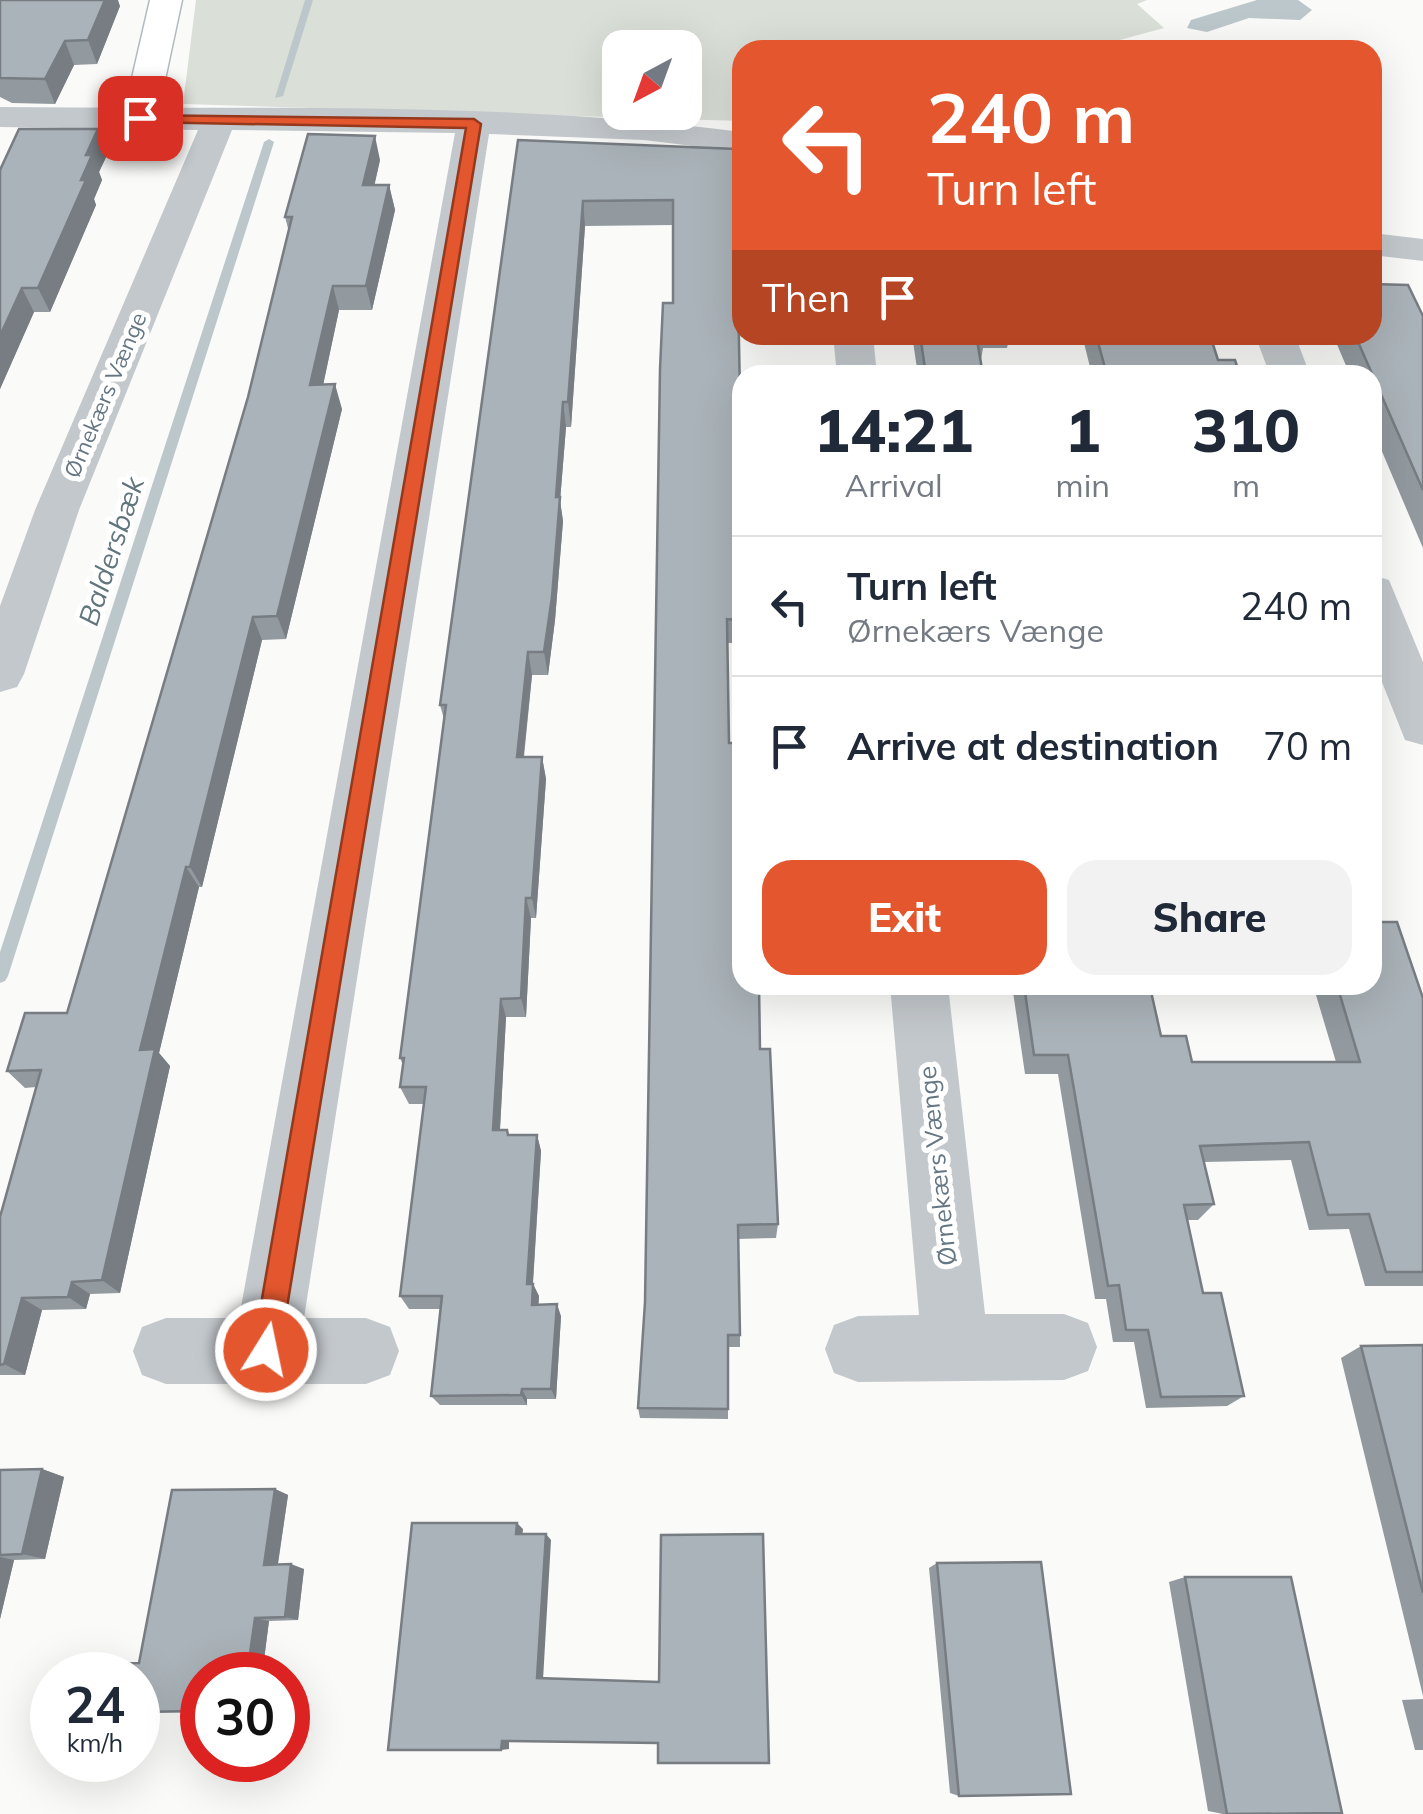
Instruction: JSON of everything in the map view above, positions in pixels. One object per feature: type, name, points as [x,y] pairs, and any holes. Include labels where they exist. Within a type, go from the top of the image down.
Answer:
[{"type":"street","points":[[140,118],[166,0]]},
{"type":"street","points":[[0,117],[474,124],[644,130],[732,141]]},
{"type":"street","name":"Ørnekærs Vænge","points":[[0,674],[57,510],[219,120]]},
{"type":"street","points":[[266,1350],[474,124]]},
{"type":"street","points":[[1382,245],[1423,250]]},
{"type":"street","points":[[1382,618],[1423,726]]},
{"type":"street","name":"Ørnekærs Vænge","points":[[920,995],[955,1348]]},
{"type":"street","points":[[858,1349],[1064,1346]]},
{"type":"street","points":[[166,1350],[366,1351]]},
{"type":"shaded area","points":[[196,0],[1147,0],[1137,4],[1164,28],[1120,40],[732,40],[732,121],[702,120],[702,30],[602,30],[602,117],[183,104]]},
{"type":"shaded area","points":[[1257,0],[1298,0],[1312,10],[1300,20],[1249,18],[1207,32],[1187,28],[1191,20]]},
{"type":"building","points":[[0,0],[105,0],[88,40],[65,41],[45,79],[0,78]]},
{"type":"building","points":[[19,129],[98,129],[86,155],[92,155],[81,180],[86,180],[38,288],[22,288],[0,336],[0,170]]},
{"type":"building","points":[[308,134],[375,136],[363,185],[389,185],[366,286],[333,286],[310,385],[335,384],[277,616],[253,617],[190,867],[186,867],[140,1050],[155,1049],[102,1280],[72,1282],[68,1297],[22,1298],[4,1364],[0,1365],[0,1217],[41,1070],[7,1071],[25,1013],[67,1013],[248,397],[292,217],[285,217]]},
{"type":"building","points":[[518,140],[732,149],[732,345],[739,345],[739,365],[732,365],[732,619],[727,619],[732,743],[732,995],[759,995],[760,1049],[770,1049],[778,1224],[738,1225],[740,1335],[728,1335],[728,1409],[638,1408],[645,1302],[660,369],[663,303],[673,303],[673,200],[583,201],[568,402],[563,402],[552,597],[544,652],[528,652],[517,757],[542,757],[532,898],[526,898],[521,998],[501,999],[493,1130],[507,1130],[508,1135],[537,1135],[527,1284],[533,1284],[532,1305],[557,1304],[551,1389],[522,1389],[521,1395],[431,1396],[442,1296],[400,1296],[426,1087],[400,1087],[404,1058],[400,1058],[446,705],[440,705]]},
{"type":"building","points":[[1382,284],[1408,285],[1423,316],[1423,490],[1382,397],[1382,365],[1368,365],[1359,345],[1382,345]]},
{"type":"building","points":[[922,345],[978,345],[981,365],[924,365]]},
{"type":"building","points":[[1099,345],[1213,345],[1218,360],[1235,360],[1237,365],[1104,365]]},
{"type":"building","points":[[1382,922],[1397,922],[1423,998],[1423,1272],[1386,1272],[1369,1214],[1328,1215],[1309,1142],[1200,1146],[1214,1204],[1184,1205],[1203,1293],[1221,1293],[1244,1396],[1161,1397],[1148,1330],[1126,1330],[1119,1285],[1108,1286],[1068,1055],[1034,1055],[1025,995],[1152,995],[1161,1036],[1186,1036],[1192,1062],[1360,1062],[1340,995],[1382,995]]},
{"type":"building","points":[[1423,1345],[1423,1593],[1361,1346]]},
{"type":"building","points":[[42,1469],[22,1554],[0,1555],[0,1470]]},
{"type":"building","points":[[275,1489],[264,1565],[291,1564],[285,1617],[255,1618],[250,1652],[180,1652],[180,1711],[160,1712],[160,1652],[141,1652],[172,1490]]},
{"type":"building","points":[[412,1523],[517,1523],[516,1534],[546,1534],[537,1678],[659,1682],[661,1535],[763,1534],[769,1763],[658,1763],[658,1743],[502,1741],[501,1750],[388,1750]]},
{"type":"building","points":[[1041,1562],[1071,1794],[959,1796],[937,1563]]},
{"type":"building","points":[[1185,1577],[1291,1577],[1342,1813],[1227,1814]]},
{"type":"waterway","name":"Baldersbæk","points":[[278,96],[309,0]]},
{"type":"waterway","name":"Baldersbæk","points":[[0,976],[269,142]]},
{"type":"route","points":[[140,118],[474,124],[266,1350]]}]
